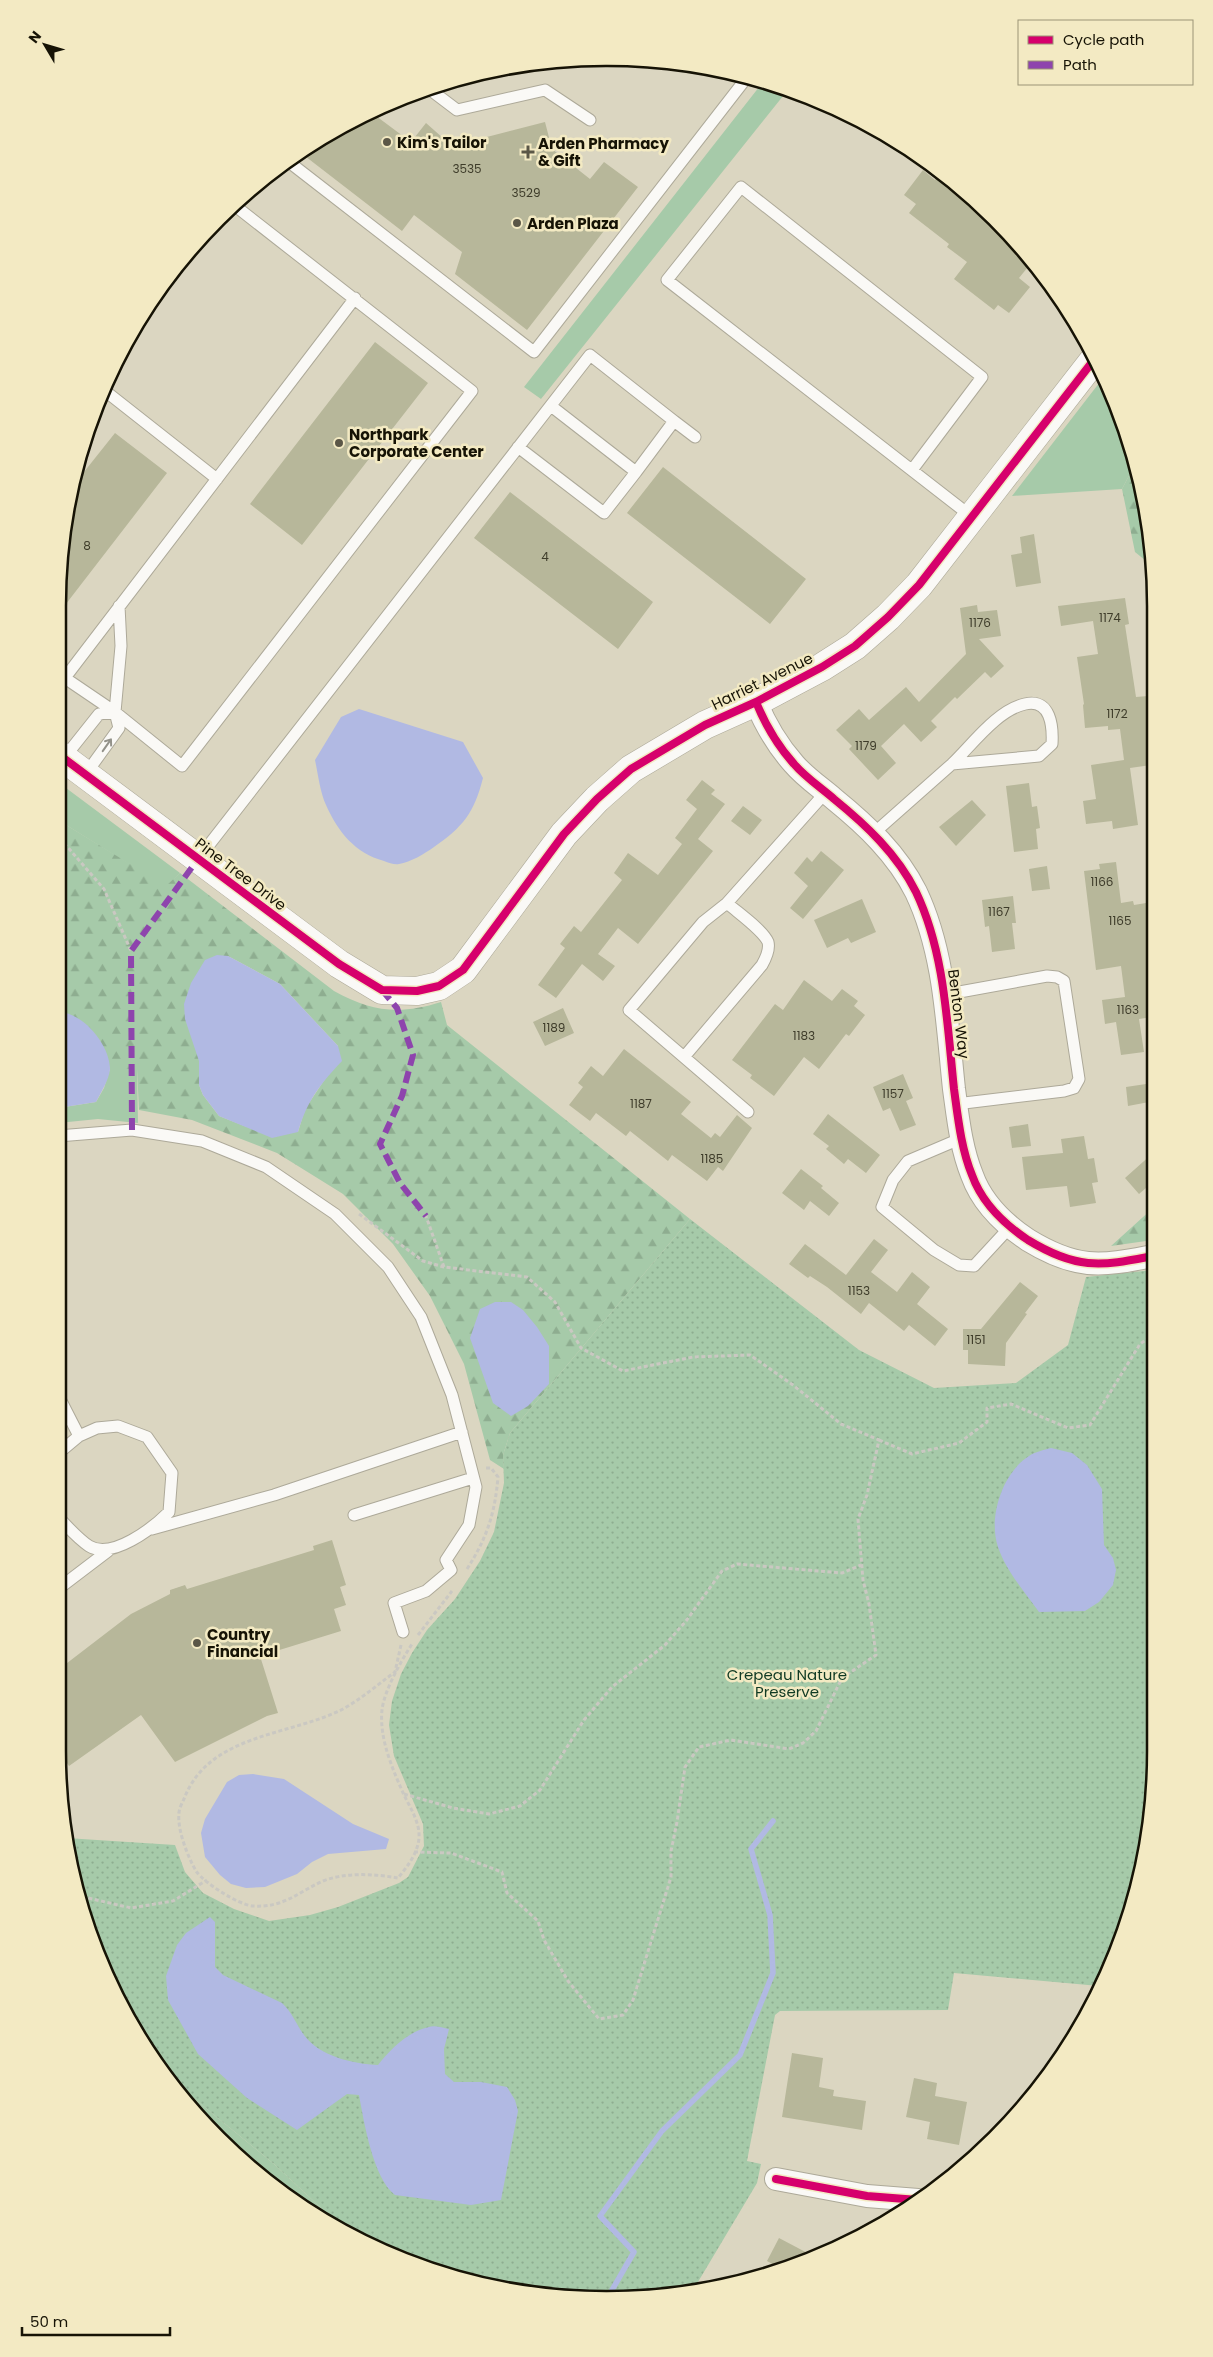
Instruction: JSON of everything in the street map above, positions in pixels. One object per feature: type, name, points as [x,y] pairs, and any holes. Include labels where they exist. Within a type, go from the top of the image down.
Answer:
[{"type":"street","name":"Harriet Avenue","points":[[417,991],[438,986],[463,970],[564,834],[597,799],[631,769],[705,725],[756,702],[822,667],[855,646],[888,618],[919,585],[1090,365]]},
{"type":"street","name":"Benton Way","points":[[756,702],[776,740],[794,764],[874,832],[916,891],[928,920],[941,975],[956,1104],[962,1138],[972,1175],[983,1197],[1010,1227],[1040,1248],[1063,1257],[1088,1263],[1147,1257]]},
{"type":"street","name":"Pine Tree Drive","points":[[66,760],[339,964],[382,990],[417,991]]},
{"type":"street","points":[[776,2179],[867,2196],[908,2199]]},
{"type":"lane","points":[[294,166],[534,352],[742,84]]},
{"type":"lane","points":[[436,94],[457,110],[545,90],[590,120]]},
{"type":"lane","points":[[912,470],[982,377],[741,187],[668,280],[972,517]]},
{"type":"lane","points":[[66,679],[115,712],[182,766],[472,391],[240,209]]},
{"type":"lane","points":[[66,670],[119,606],[355,298]]},
{"type":"lane","points":[[198,859],[590,355],[695,437]]},
{"type":"lane","points":[[110,394],[217,479]]},
{"type":"lane","points":[[551,406],[636,472]]},
{"type":"lane","points":[[518,447],[604,513],[674,421]]},
{"type":"lane","points":[[86,775],[119,728],[115,712],[120,646],[119,606]]},
{"type":"lane","points":[[874,832],[952,764],[999,717],[1026,704],[1039,705],[1048,712],[1053,724],[1052,744],[1039,756],[952,764]]},
{"type":"lane","points":[[66,750],[99,714],[115,712]]},
{"type":"lane","points":[[748,1112],[629,1010],[703,922],[728,902],[826,792]]},
{"type":"lane","points":[[684,1057],[762,965],[768,951],[768,943],[764,936],[728,902]]},
{"type":"lane","points":[[943,995],[1047,976],[1057,977],[1064,981],[1079,1079],[1074,1088],[1064,1091],[956,1104]]},
{"type":"lane","points":[[66,1135],[132,1130],[202,1142],[266,1167],[335,1214],[388,1267],[421,1317],[452,1395],[476,1487],[469,1525],[446,1560],[451,1570],[426,1591],[394,1603],[403,1632]]},
{"type":"lane","points":[[962,1138],[908,1160],[893,1180],[882,1207],[934,1250],[959,1265],[974,1266],[1010,1227]]},
{"type":"lane","points":[[66,1411],[79,1436]]},
{"type":"lane","points":[[66,1448],[79,1436],[97,1428],[118,1426],[147,1437],[172,1472],[169,1512],[152,1529]]},
{"type":"lane","points":[[66,1583],[108,1551],[152,1529],[266,1497],[462,1432]]},
{"type":"lane","points":[[354,1516],[472,1473]]},
{"type":"lane","points":[[66,1525],[89,1547],[108,1551]]},
{"type":"path","points":[[66,845],[104,889],[131,951]]},
{"type":"path","points":[[426,1216],[444,1267],[527,1277],[555,1302],[581,1348],[623,1371],[694,1357],[750,1355],[793,1385],[841,1424],[912,1454],[959,1443],[986,1422],[987,1408],[1011,1404],[1068,1428],[1090,1425],[1140,1344],[1147,1339]]},
{"type":"path","points":[[414,1852],[451,1853],[502,1872],[507,1893],[538,1921],[544,1940],[568,1981],[593,2012],[599,2019],[623,2015],[633,2000],[672,1877],[671,1851],[678,1822],[685,1767],[698,1747],[731,1740],[789,1749],[804,1743],[816,1731],[842,1678],[876,1655],[861,1565],[858,1519],[867,1495],[879,1440]]},
{"type":"path","points":[[462,1577],[481,1546],[495,1508],[498,1477],[491,1468],[472,1473]]},
{"type":"path","points":[[404,1793],[453,1808],[489,1814],[520,1806],[540,1790],[584,1720],[612,1687],[665,1645],[686,1621],[722,1571],[737,1564],[842,1573],[861,1565]]},
{"type":"path","points":[[403,1632],[395,1672],[382,1710],[384,1741],[393,1769],[419,1826],[419,1840],[410,1864],[398,1878],[373,1874],[339,1877],[324,1881],[281,1904],[252,1906],[231,1898],[197,1872],[183,1842],[179,1813],[190,1783],[211,1762],[243,1743],[339,1711],[395,1672],[415,1638],[456,1584]]},
{"type":"path","points":[[87,1898],[131,1908],[173,1901],[207,1880]]},
{"type":"green space","points":[[758,89],[783,96],[541,399],[524,387]]},
{"type":"green space","points":[[1098,384],[1118,433],[1130,474],[1122,489],[1012,496]]},
{"type":"green space","points":[[1130,474],[1136,501],[1145,560],[1135,552],[1122,489]]},
{"type":"green space","points":[[66,788],[180,873],[166,887],[66,825]]},
{"type":"green space","points":[[66,825],[166,886],[180,873],[334,991],[348,998],[374,1007],[399,1010],[441,1002],[447,1025],[690,1219],[510,1433],[503,1455],[504,1469],[490,1460],[464,1364],[430,1296],[393,1244],[343,1194],[277,1153],[192,1120],[139,1110],[137,1069],[110,1069],[104,1050],[66,1013]],"holes":[[[228,956],[280,984],[338,1046],[325,1079],[305,1109],[298,1132],[247,1127],[219,1116],[203,1095],[199,1085],[199,1061]]]},
{"type":"green space","points":[[110,1069],[137,1069],[138,1123],[98,1119],[66,1122],[66,1107],[96,1102],[104,1088]]},
{"type":"green space","points":[[1147,1213],[1147,1241],[1111,1246]]},
{"type":"green space","name":"Crepeau Nature Preserve","points":[[690,1219],[859,1350],[934,1388],[1016,1383],[1068,1345],[1086,1277],[1147,1271],[1146,1786],[1136,1856],[1118,1924],[1106,1957],[1093,1985],[954,1973],[948,2010],[780,2011],[775,2015],[747,2161],[761,2164],[757,2183],[698,2282],[642,2290],[606,2291],[571,2290],[501,2280],[433,2262],[400,2250],[324,2211],[274,2164],[192,2097],[157,2051],[139,2021],[107,1957],[95,1924],[77,1856],[74,1839],[175,1845],[185,1872],[203,1893],[234,1909],[269,1921],[310,1915],[338,1907],[399,1883],[408,1877],[424,1846],[423,1824],[394,1756],[389,1725],[392,1701],[401,1674],[412,1653],[427,1630],[455,1599],[480,1561],[494,1532],[504,1483],[503,1455],[510,1433]]},
{"type":"green space","points":[[192,2097],[274,2164],[324,2211],[306,2200],[250,2157],[224,2133]]},
{"type":"water","points":[[359,709],[463,742],[483,778],[476,801],[460,826],[430,850],[404,863],[388,862],[364,853],[356,847],[336,824],[322,794],[315,760],[341,717]]},
{"type":"water","points":[[217,955],[228,956],[280,984],[338,1046],[342,1061],[327,1077],[310,1102],[298,1132],[272,1138],[219,1116],[203,1095],[199,1085],[199,1061],[185,1019],[184,1004],[191,983],[205,960]]},
{"type":"water","points":[[66,1013],[77,1018],[93,1032],[100,1040],[109,1060],[109,1073],[96,1102],[66,1107]]},
{"type":"water","points":[[495,1302],[511,1302],[523,1310],[549,1346],[549,1384],[528,1406],[511,1416],[493,1403],[470,1338],[480,1309]]},
{"type":"water","points":[[1051,1448],[1072,1453],[1087,1465],[1102,1489],[1104,1545],[1113,1558],[1116,1570],[1113,1585],[1099,1602],[1085,1611],[1039,1612],[1016,1581],[1001,1556],[995,1535],[996,1510],[1011,1473],[1029,1456]]},
{"type":"water","points":[[253,1774],[284,1779],[353,1824],[389,1839],[386,1849],[328,1854],[312,1862],[297,1874],[265,1887],[246,1888],[231,1884],[220,1875],[205,1857],[201,1833],[205,1819],[227,1782],[239,1775]]},
{"type":"water","points":[[210,1917],[215,1922],[215,1967],[223,1975],[282,2003],[289,2010],[310,2042],[337,2058],[378,2065],[394,2047],[421,2029],[436,2026],[449,2029],[444,2049],[445,2074],[454,2082],[481,2082],[507,2087],[515,2100],[518,2111],[501,2200],[471,2205],[395,2195],[387,2187],[375,2163],[359,2095],[347,2094],[297,2130],[247,2098],[198,2054],[168,2000],[166,1976],[177,1945],[186,1933]]},
{"type":"building","name":"Arden Plaza","points":[[378,117],[411,142],[426,123],[452,146],[545,122],[552,149],[590,179],[604,162],[638,187],[527,330],[455,274],[462,252],[414,215],[402,231],[306,157]]},
{"type":"building","points":[[923,170],[963,200],[1013,250],[1027,268],[1019,278],[1030,287],[1009,313],[998,305],[994,310],[954,279],[967,262],[947,247],[949,244],[909,213],[916,204],[904,195]]},
{"type":"building","name":"Northpark Corporate Center","points":[[375,342],[428,383],[302,545],[250,504]]},
{"type":"building","points":[[115,433],[167,473],[66,604],[71,536],[84,472]]},
{"type":"building","points":[[663,467],[806,579],[770,624],[627,513]]},
{"type":"building","points":[[510,492],[653,602],[618,649],[474,538]]},
{"type":"building","points":[[1034,534],[1041,583],[1016,587],[1011,555],[1022,553],[1020,537]]},
{"type":"building","points":[[1125,598],[1129,624],[1125,625],[1136,697],[1147,696],[1147,766],[1130,768],[1138,825],[1113,829],[1112,821],[1086,824],[1083,801],[1096,799],[1091,765],[1124,760],[1120,729],[1108,730],[1108,726],[1085,728],[1084,704],[1077,657],[1098,654],[1093,621],[1061,626],[1058,606]]},
{"type":"building","points":[[977,605],[978,612],[997,610],[1001,636],[979,639],[1004,666],[991,678],[985,672],[957,699],[955,697],[931,721],[937,727],[921,742],[904,724],[881,746],[896,763],[878,780],[849,749],[852,746],[836,730],[859,709],[869,720],[906,687],[919,702],[966,654],[960,608]]},
{"type":"building","points":[[702,780],[715,790],[711,794],[725,804],[698,839],[713,851],[638,944],[618,928],[598,954],[615,966],[603,981],[582,964],[556,998],[538,985],[565,948],[560,944],[574,926],[581,932],[622,880],[614,873],[628,853],[658,875],[682,844],[675,838],[697,809],[686,800]]},
{"type":"building","points":[[1029,783],[1032,807],[1037,806],[1040,828],[1036,829],[1038,849],[1014,852],[1006,786]]},
{"type":"building","points":[[972,800],[986,815],[956,846],[939,827]]},
{"type":"building","points":[[743,806],[762,820],[750,835],[731,821]]},
{"type":"building","points":[[821,851],[844,870],[803,919],[790,908],[808,886],[794,873],[807,857],[812,862]]},
{"type":"building","points":[[1116,862],[1121,903],[1133,901],[1134,905],[1147,903],[1147,1018],[1139,1019],[1144,1052],[1121,1055],[1116,1022],[1105,1024],[1102,1000],[1125,997],[1121,966],[1096,970],[1084,871],[1100,869],[1099,864]]},
{"type":"building","points":[[1047,866],[1050,889],[1032,891],[1029,869]]},
{"type":"building","points":[[1013,896],[1016,923],[1012,923],[1015,949],[992,952],[989,926],[985,927],[982,900]]},
{"type":"building","points":[[862,899],[876,932],[851,943],[848,938],[827,948],[814,920]]},
{"type":"building","points":[[804,980],[832,1001],[842,989],[858,1001],[854,1006],[865,1015],[849,1036],[846,1034],[819,1069],[804,1057],[774,1096],[750,1078],[752,1075],[732,1060],[775,1004],[783,1010]]},
{"type":"building","points":[[563,1008],[574,1033],[545,1046],[533,1022]]},
{"type":"building","points":[[624,1049],[691,1102],[681,1114],[711,1138],[715,1133],[720,1137],[737,1115],[752,1128],[723,1171],[718,1167],[707,1181],[672,1155],[668,1161],[630,1131],[626,1136],[596,1113],[590,1121],[569,1105],[583,1087],[578,1083],[591,1066],[603,1076]]},
{"type":"building","points":[[903,1074],[913,1098],[906,1101],[916,1125],[900,1131],[890,1108],[883,1111],[873,1087]]},
{"type":"building","points":[[1146,1084],[1147,1102],[1128,1106],[1126,1087]]},
{"type":"building","points":[[828,1114],[880,1155],[866,1173],[848,1159],[844,1164],[826,1149],[829,1146],[813,1134]]},
{"type":"building","points":[[1028,1124],[1031,1146],[1012,1148],[1009,1127]]},
{"type":"building","points":[[1084,1136],[1088,1159],[1094,1158],[1098,1182],[1092,1183],[1096,1203],[1070,1207],[1067,1186],[1026,1190],[1022,1157],[1063,1153],[1061,1139]]},
{"type":"building","points":[[1147,1158],[1147,1187],[1139,1194],[1125,1178]]},
{"type":"building","points":[[801,1169],[823,1186],[821,1188],[839,1203],[829,1216],[810,1201],[804,1210],[782,1193]]},
{"type":"building","points":[[874,1239],[888,1250],[871,1272],[897,1292],[912,1272],[930,1287],[917,1304],[948,1329],[935,1346],[909,1325],[904,1331],[869,1303],[861,1314],[827,1287],[810,1276],[808,1278],[789,1264],[805,1244],[846,1275]]},
{"type":"building","points":[[1020,1282],[1038,1296],[1006,1343],[1005,1366],[968,1364],[968,1350],[963,1350],[963,1329],[981,1329]]},
{"type":"building","name":"Country Financial","points":[[332,1540],[346,1585],[340,1587],[346,1605],[334,1609],[341,1631],[260,1656],[278,1713],[267,1716],[175,1762],[141,1715],[69,1766],[66,1762],[66,1664],[131,1614],[170,1594],[170,1590],[185,1585],[187,1589],[314,1550],[313,1546]]},
{"type":"building","points":[[792,2053],[823,2058],[819,2087],[834,2090],[833,2096],[866,2101],[862,2130],[782,2117]]},
{"type":"building","points":[[914,2078],[937,2083],[935,2096],[967,2102],[959,2145],[927,2139],[930,2122],[906,2117]]},
{"type":"building","points":[[779,2238],[806,2252],[773,2264],[767,2261]]},
{"type":"waterway","points":[[612,2291],[634,2252],[600,2216],[662,2131],[740,2055],[773,1973],[770,1915],[751,1849],[773,1821]]},
{"type":"marked path","points":[[132,1130],[131,951],[198,859]]},
{"type":"marked path","points":[[382,990],[397,1008],[413,1055],[402,1096],[380,1144],[400,1183],[426,1216]]},
{"type":"cycle path","points":[[66,760],[339,964],[382,990],[417,991],[439,986],[463,970],[564,834],[597,799],[631,769],[705,725],[756,702],[822,667],[855,646],[888,617],[919,585],[1090,365]]},
{"type":"cycle path","points":[[756,702],[772,734],[788,757],[803,773],[858,819],[880,841],[900,865],[916,892],[926,915],[939,964],[947,1014],[954,1089],[963,1144],[968,1165],[976,1185],[988,1204],[1002,1220],[1028,1240],[1065,1258],[1080,1262],[1104,1263],[1147,1257]]},
{"type":"cycle path","points":[[776,2179],[867,2196],[908,2199]]},
{"type":"place","name":"Kim's Tailor","points":[[387,142]]},
{"type":"place","name":"Arden Pharmacy & Gift","points":[[528,152]]},
{"type":"place","name":"Arden Plaza","points":[[517,223]]},
{"type":"place","name":"Northpark Corporate Center","points":[[339,443]]},
{"type":"place","name":"Country Financial","points":[[197,1643]]}]
